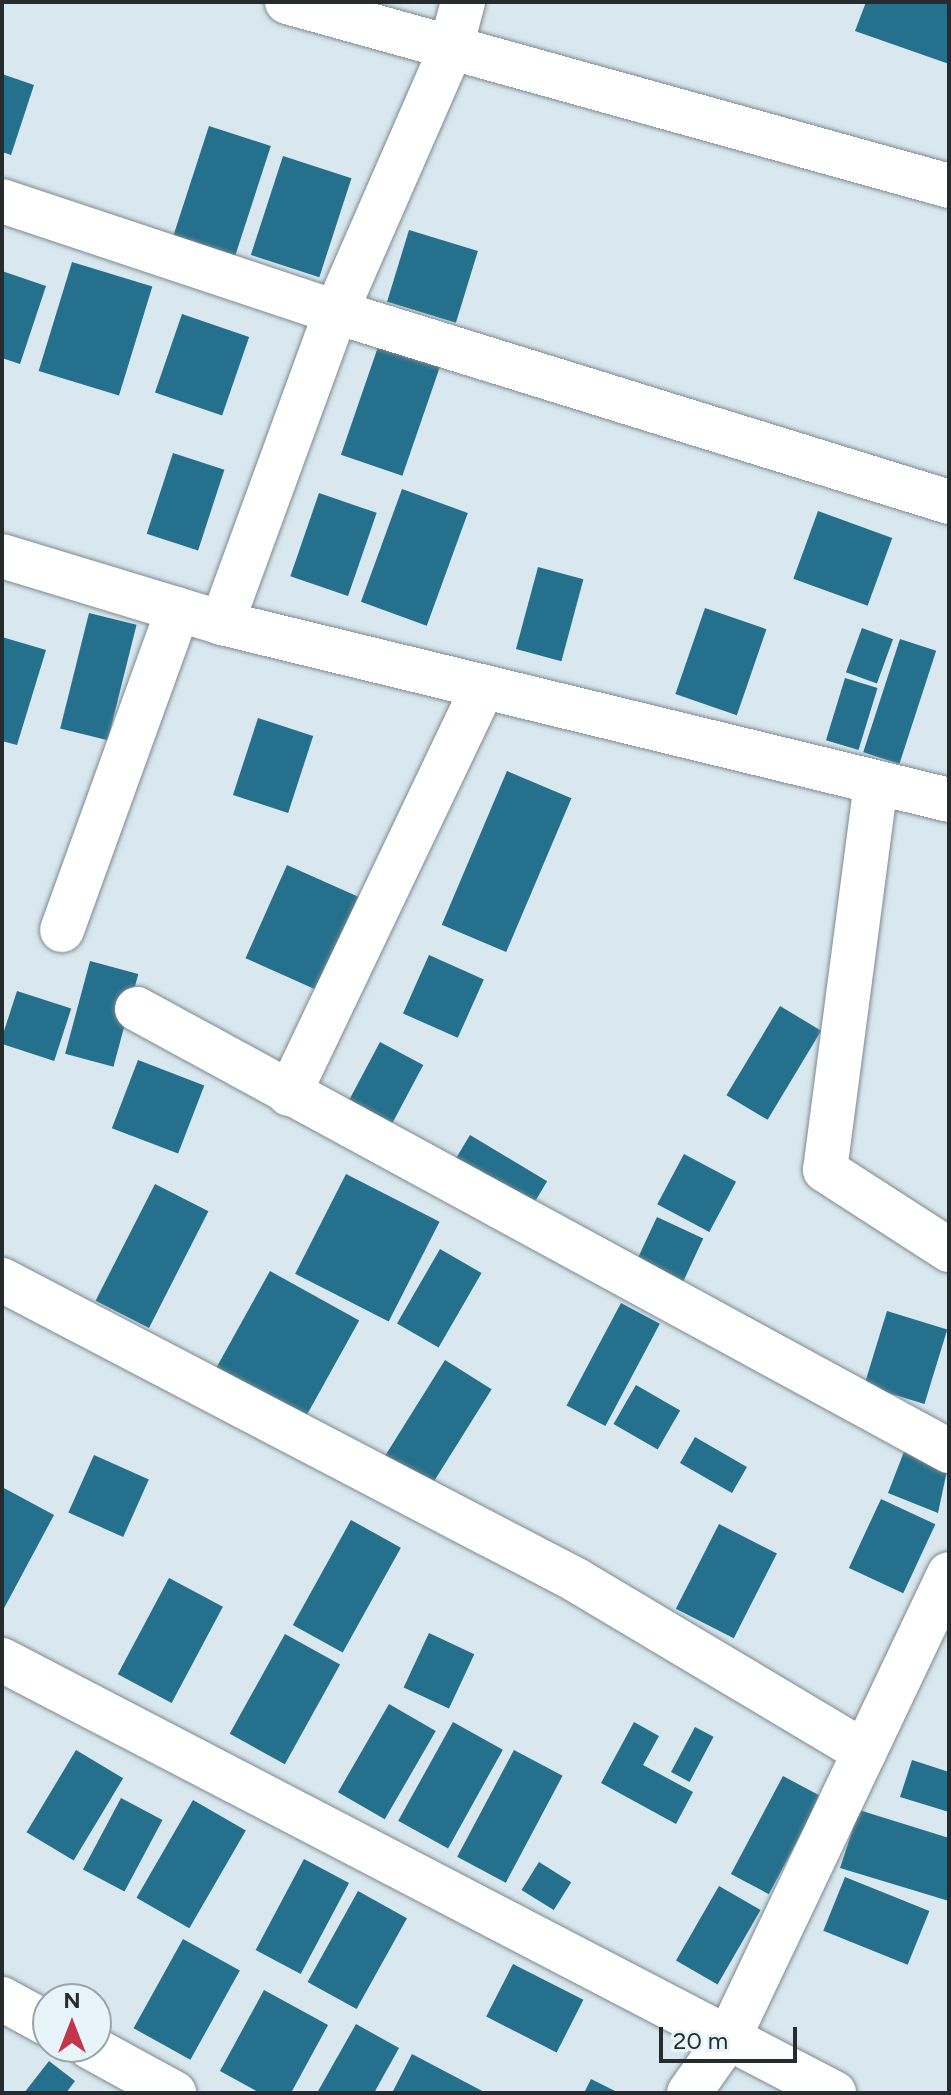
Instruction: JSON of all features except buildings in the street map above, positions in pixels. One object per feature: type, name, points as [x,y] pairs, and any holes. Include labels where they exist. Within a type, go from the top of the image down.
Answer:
[{"type":"street","points":[[287,2],[450,51],[949,186]]},
{"type":"street","points":[[222,623],[336,312],[450,51],[463,2]]},
{"type":"street","points":[[2,201],[336,312],[949,502]]},
{"type":"street","points":[[2,556],[222,623],[949,800]]},
{"type":"street","points":[[62,930],[178,609]]},
{"type":"street","points":[[289,1094],[483,687]]},
{"type":"street","points":[[876,783],[825,1170],[949,1250]]},
{"type":"street","points":[[137,1009],[949,1451]]},
{"type":"street","points":[[2,1280],[576,1580],[865,1752]]},
{"type":"street","points":[[689,2093],[730,2035],[949,1574]]},
{"type":"street","points":[[2,1660],[730,2035],[834,2093]]},
{"type":"street","points":[[112,2059],[174,2093]]}]
